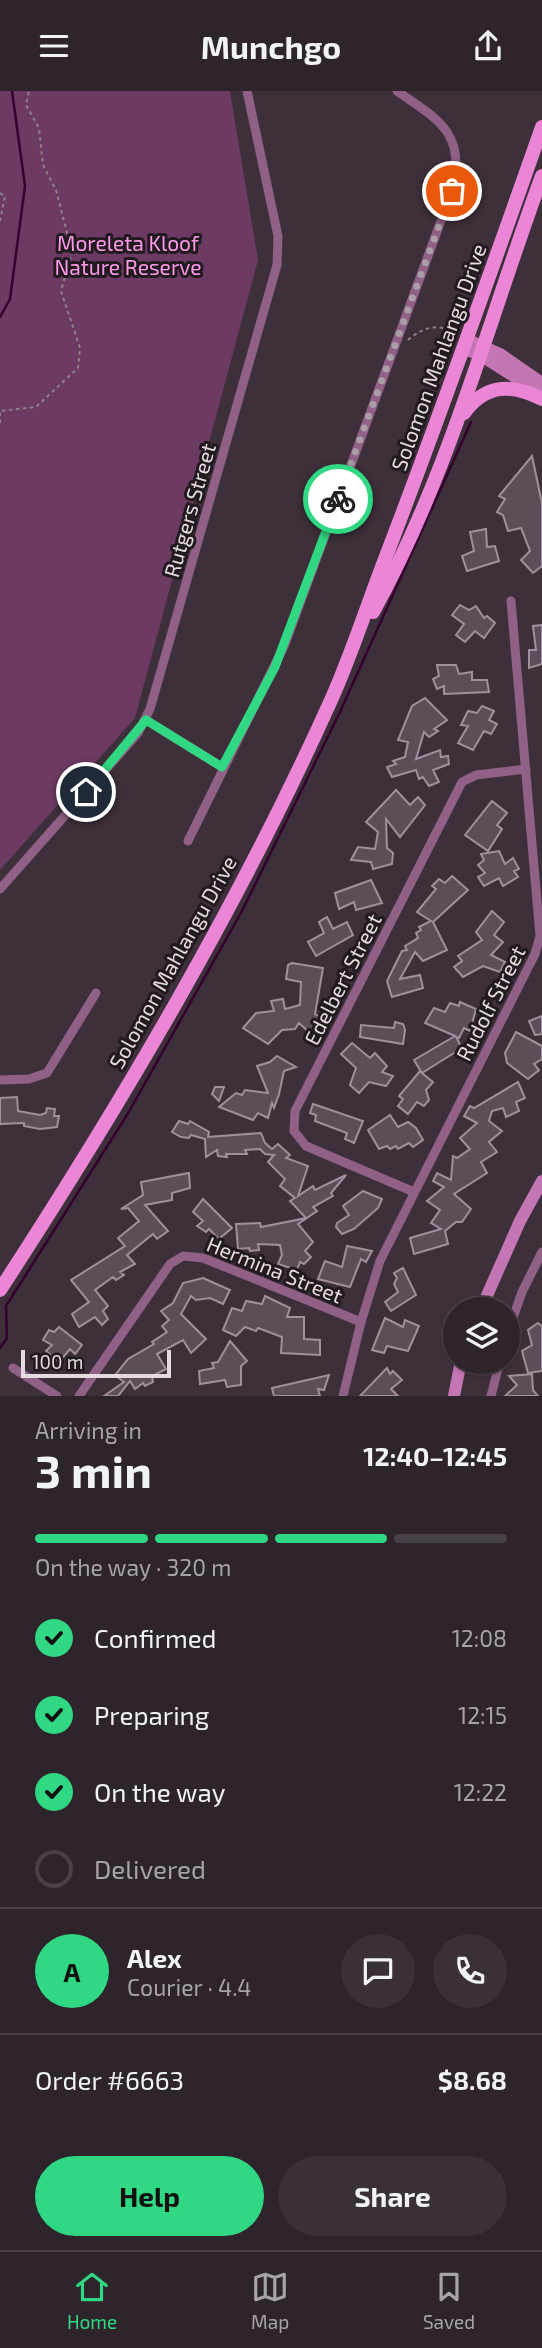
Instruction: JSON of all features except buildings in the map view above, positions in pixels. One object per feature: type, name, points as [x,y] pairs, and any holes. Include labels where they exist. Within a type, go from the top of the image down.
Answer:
[{"type":"main road","name":"Solomon Mahlangu Drive","points":[[357,641],[467,342],[542,127]]},
{"type":"main road","name":"Solomon Mahlangu Drive","points":[[0,1290],[96,1140],[179,999],[294,778],[357,641],[388,584],[456,425],[542,176]]},
{"type":"main road","points":[[467,342],[542,383]]},
{"type":"main road","points":[[481,350],[542,397]]},
{"type":"main road","points":[[456,425],[476,398],[498,388],[512,387],[542,397]]},
{"type":"main road","points":[[486,1297],[520,1221],[542,1181]]},
{"type":"main road","points":[[454,1396],[458,1374]]},
{"type":"street","name":"Rutgers Street","points":[[0,889],[146,720],[277,265],[278,236],[247,91]]},
{"type":"street","points":[[188,841],[222,767],[285,644],[454,184],[457,155],[450,136],[433,116],[397,91]]},
{"type":"street","name":"Rudolf Street","points":[[343,1396],[361,1322],[380,1261],[538,946],[541,925],[511,601]]},
{"type":"street","points":[[146,720],[222,767]]},
{"type":"street","name":"Edelbert Street","points":[[414,1192],[306,1146],[294,1131],[295,1111],[462,782],[477,775],[526,769]]},
{"type":"street","points":[[0,1080],[29,1079],[47,1073],[96,993]]},
{"type":"street","points":[[520,1298],[542,1252]]},
{"type":"street","name":"Hermina Street","points":[[79,1396],[170,1264],[183,1256],[203,1258],[361,1322]]},
{"type":"street","points":[[13,1368],[58,1396]]},
{"type":"street","points":[[491,1396],[497,1374]]},
{"type":"path","points":[[0,423],[0,411],[36,407],[78,368],[80,348],[61,291],[72,252],[57,190],[43,165],[39,128],[26,105],[29,91]]},
{"type":"path","points":[[0,193],[5,196],[0,221]]},
{"type":"path","points":[[404,343],[423,328],[440,326],[467,342]]},
{"type":"green space","name":"Moreleta Kloof Nature Reserve","points":[[0,91],[230,91],[258,260],[135,718],[0,870]]},
{"type":"waterway","points":[[0,317],[10,299],[25,186],[12,91]]},
{"type":"waterway","points":[[0,1348],[7,1338],[6,1306],[127,1115],[242,911],[339,714],[471,422]]},
{"type":"way so far","points":[[338,499],[452,191]]},
{"type":"route","points":[[86,792],[138,733],[146,720],[222,767],[285,644],[338,499]]}]
